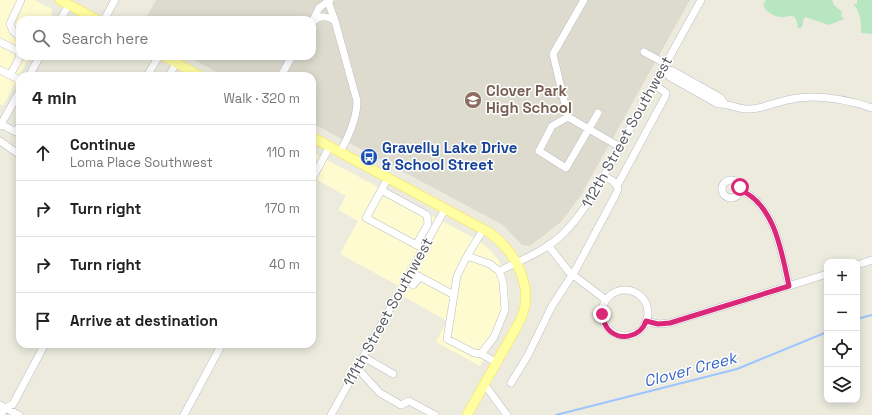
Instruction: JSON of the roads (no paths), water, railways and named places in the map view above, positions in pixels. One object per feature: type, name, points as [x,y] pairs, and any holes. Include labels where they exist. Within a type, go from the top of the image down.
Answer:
[{"type":"main road","points":[[60,0],[90,16]]},
{"type":"main road","points":[[171,60],[187,72]]},
{"type":"main road","points":[[316,138],[498,238],[511,253],[524,286],[525,305],[523,314],[498,363],[467,415]]},
{"type":"street","points":[[16,34],[10,24],[21,0]]},
{"type":"street","points":[[106,16],[115,0]]},
{"type":"street","points":[[315,16],[320,8],[329,0],[357,101],[355,118],[340,152]]},
{"type":"street","points":[[584,0],[553,54],[568,117],[620,147]]},
{"type":"street","name":"112th Street Southwest","points":[[499,272],[548,245],[565,233],[582,213],[701,0]]},
{"type":"street","points":[[62,16],[69,5]]},
{"type":"street","points":[[316,19],[325,16],[335,21]]},
{"type":"street","points":[[0,42],[16,50]]},
{"type":"street","points":[[644,52],[664,67],[721,98],[724,103],[734,108],[752,109],[788,99],[817,97],[847,100],[872,108]]},
{"type":"street","points":[[10,75],[18,60]]},
{"type":"street","points":[[32,72],[38,60]]},
{"type":"street","points":[[149,72],[157,60]]},
{"type":"street","points":[[282,72],[290,60]]},
{"type":"street","points":[[171,72],[176,63]]},
{"type":"street","points":[[0,70],[16,78]]},
{"type":"street","points":[[511,383],[528,355],[552,306],[572,275],[616,194],[618,189],[617,186],[665,97],[666,93],[655,84]]},
{"type":"street","points":[[16,103],[7,114],[1,125],[16,132]]},
{"type":"street","points":[[0,110],[7,114]]},
{"type":"street","points":[[568,117],[552,126],[539,151],[566,168],[598,113]]},
{"type":"street","points":[[0,141],[16,152]]},
{"type":"street","points":[[316,172],[330,146]]},
{"type":"street","points":[[604,176],[613,181],[617,186]]},
{"type":"street","points":[[388,178],[366,218],[424,249]]},
{"type":"street","points":[[381,190],[427,215],[430,228],[416,245]]},
{"type":"street","points":[[740,190],[755,199],[766,211],[780,250],[789,286]]},
{"type":"street","name":"111th Street Southwest","points":[[333,414],[424,249],[430,228],[445,209]]},
{"type":"street","points":[[483,230],[457,276],[447,339],[498,363]]},
{"type":"street","points":[[548,245],[572,275],[606,300]]},
{"type":"street","points":[[467,256],[490,264],[499,272],[503,282],[505,310],[494,337],[481,354]]},
{"type":"street","points":[[860,264],[872,260]]},
{"type":"street","points":[[409,275],[420,277],[454,294]]},
{"type":"street","points":[[646,321],[658,324],[670,323],[824,275]]},
{"type":"street","points":[[626,290],[634,292],[645,302],[647,309],[646,321],[640,330],[634,334],[620,336],[612,333],[603,321],[603,306],[612,294],[626,290]]},
{"type":"street","points":[[2,406],[13,404],[43,348]]},
{"type":"street","points":[[184,415],[220,348]]},
{"type":"street","points":[[364,357],[392,374]]},
{"type":"street","points":[[357,368],[380,394],[401,405],[409,400],[432,414]]},
{"type":"street","points":[[485,385],[507,415]]},
{"type":"street","points":[[1,415],[2,406]]},
{"type":"street","points":[[2,406],[19,415]]},
{"type":"waterway","name":"Clover Creek","points":[[860,318],[872,315]]},
{"type":"waterway","name":"Clover Creek","points":[[556,415],[737,369],[824,333]]},
{"type":"place","name":"Clover Park High School","points":[[473,100]]},
{"type":"place","name":"Gravelly Lake Drive & School Street","points":[[369,157]]}]
